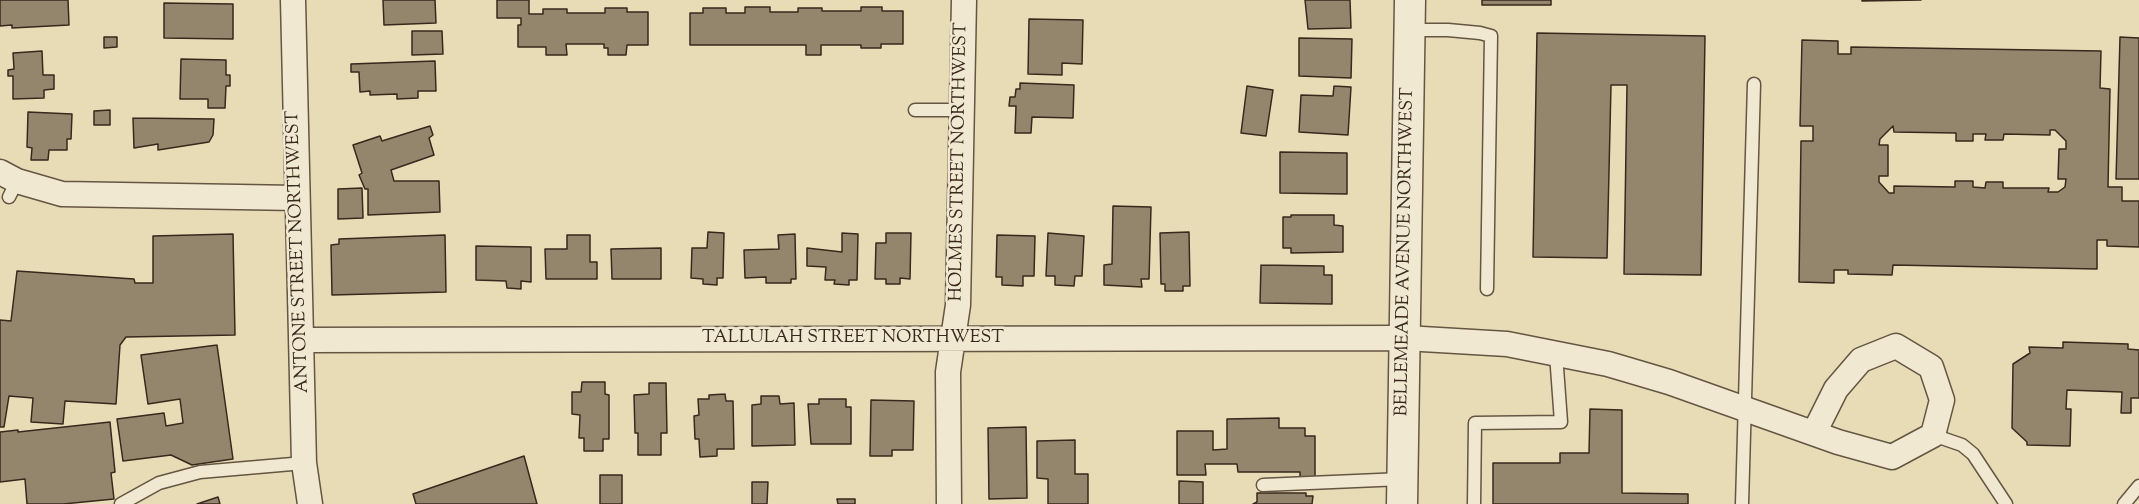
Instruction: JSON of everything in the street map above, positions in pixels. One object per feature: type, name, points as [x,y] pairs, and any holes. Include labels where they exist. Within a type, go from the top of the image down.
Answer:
[{"type":"street","name":"ANTONE STREET NORTHWEST","points":[[293,0],[304,463],[310,504]]},
{"type":"street","name":"HOLMES STREET NORTHWEST","points":[[949,504],[948,372],[958,304],[964,0]]},
{"type":"street","name":"BELLEMEADE AVENUE NORTHWEST","points":[[1402,492],[1410,0]]},
{"type":"street","points":[[8,184],[106,199],[297,198]]},
{"type":"street","name":"TALLULAH STREET NORTHWEST","points":[[302,340],[1405,338],[1507,344],[1608,364],[1814,433]]},
{"type":"street","points":[[1896,346],[1930,367],[1942,400],[1933,435],[1892,457],[1814,433],[1836,389],[1861,360],[1896,346]]},
{"type":"lane","points":[[1410,30],[1457,30],[1491,36],[1487,289]]},
{"type":"lane","points":[[1742,504],[1754,84]]},
{"type":"lane","points":[[915,110],[962,110]]},
{"type":"lane","points":[[1474,504],[1475,423],[1561,422],[1556,354]]},
{"type":"lane","points":[[1933,435],[1962,445],[1973,454],[2006,504]]},
{"type":"lane","points":[[121,504],[159,483],[200,472],[304,463]]},
{"type":"lane","points":[[1263,485],[1402,492]]},
{"type":"lane","points":[[2124,504],[2139,486]]},
{"type":"building","points":[[0,0],[68,0],[69,25],[12,28],[12,25],[0,26]]},
{"type":"building","points":[[383,0],[435,0],[436,23],[384,25]]},
{"type":"building","points":[[497,0],[529,0],[529,14],[543,14],[543,9],[567,9],[567,13],[605,13],[605,8],[627,8],[627,12],[648,12],[648,45],[627,45],[626,55],[608,55],[608,48],[604,48],[604,44],[566,44],[567,55],[546,55],[546,47],[518,47],[518,25],[521,25],[521,18],[497,18]]},
{"type":"building","points":[[1305,0],[1350,0],[1351,28],[1308,29]]},
{"type":"building","points":[[1482,0],[1551,0],[1551,5],[1482,5]]},
{"type":"building","points":[[1862,0],[1921,0],[1862,1]]},
{"type":"building","points":[[164,3],[233,4],[233,39],[164,38]]},
{"type":"building","points":[[745,7],[770,7],[770,12],[798,12],[798,8],[822,8],[822,11],[861,11],[861,7],[882,7],[882,11],[903,11],[903,44],[881,44],[881,48],[861,48],[861,45],[821,45],[821,55],[806,55],[806,45],[690,45],[690,13],[703,13],[703,8],[726,8],[726,13],[745,13]]},
{"type":"building","points":[[1029,19],[1083,20],[1082,64],[1062,63],[1062,75],[1028,74]]},
{"type":"building","points":[[412,31],[442,31],[443,54],[412,55]]},
{"type":"building","points":[[1537,33],[1705,36],[1701,275],[1624,274],[1627,85],[1611,85],[1607,258],[1533,257]]},
{"type":"building","points":[[104,37],[117,37],[117,47],[104,48]]},
{"type":"building","points":[[2120,37],[2139,38],[2139,179],[2116,179]]},
{"type":"building","points":[[1299,38],[1352,39],[1351,78],[1299,76]]},
{"type":"building","points":[[1802,40],[1838,41],[1838,54],[1851,54],[1851,47],[2101,51],[2100,88],[2110,89],[2108,187],[2122,187],[2122,201],[2139,201],[2139,247],[2107,246],[2107,240],[2097,240],[2097,269],[1893,265],[1892,275],[1848,274],[1848,270],[1834,270],[1834,283],[1799,282],[1801,141],[1813,141],[1813,126],[1800,126]],"holes":[[[1893,126],[1894,132],[1956,133],[1956,141],[1973,141],[1973,134],[1986,134],[1985,140],[2003,140],[2004,134],[2050,135],[2050,130],[2055,130],[2066,141],[2066,149],[2059,149],[2058,179],[2066,179],[2065,187],[2058,192],[2048,192],[2049,188],[2003,188],[2003,182],[1986,182],[1985,188],[1973,187],[1973,181],[1955,181],[1955,187],[1894,186],[1894,193],[1889,193],[1879,182],[1879,176],[1888,176],[1888,145],[1879,145],[1880,139]]]},
{"type":"building","points":[[42,51],[43,75],[54,75],[54,89],[44,90],[44,98],[13,99],[13,76],[8,76],[8,70],[14,69],[13,53]]},
{"type":"building","points":[[181,59],[226,60],[226,75],[230,75],[230,86],[226,86],[225,108],[208,108],[208,99],[180,99]]},
{"type":"building","points":[[435,61],[436,91],[418,91],[418,98],[397,99],[397,94],[370,95],[370,91],[360,92],[359,72],[351,72],[351,64]]},
{"type":"building","points":[[1020,83],[1074,85],[1073,118],[1032,117],[1031,133],[1015,133],[1016,106],[1009,106],[1010,97],[1015,97],[1016,89],[1020,89]]},
{"type":"building","points":[[1247,86],[1273,90],[1266,136],[1241,133]]},
{"type":"building","points":[[1334,86],[1351,87],[1348,135],[1299,132],[1301,95],[1333,96]]},
{"type":"building","points":[[110,110],[110,125],[94,125],[94,111]]},
{"type":"building","points":[[28,112],[72,114],[71,139],[67,139],[67,150],[49,150],[48,160],[31,160],[32,148],[27,147]]},
{"type":"building","points":[[133,118],[214,119],[213,135],[209,142],[158,150],[158,144],[134,148]]},
{"type":"building","points":[[430,126],[433,135],[429,138],[434,155],[391,170],[394,181],[439,181],[440,212],[368,215],[368,189],[365,189],[359,175],[362,173],[353,145],[380,136],[382,141]]},
{"type":"building","points":[[1280,152],[1347,153],[1347,194],[1280,193]]},
{"type":"building","points":[[362,188],[363,218],[338,219],[338,189]]},
{"type":"building","points":[[1113,206],[1151,207],[1149,279],[1141,279],[1142,287],[1104,285],[1104,265],[1112,264]]},
{"type":"building","points":[[1291,215],[1334,215],[1334,225],[1343,226],[1343,252],[1291,253],[1291,248],[1283,248],[1283,217],[1291,217]]},
{"type":"building","points":[[708,232],[724,233],[723,278],[717,278],[717,285],[703,284],[703,279],[691,278],[692,248],[707,248]]},
{"type":"building","points":[[1189,232],[1190,286],[1183,286],[1183,291],[1165,291],[1165,284],[1161,284],[1160,233]]},
{"type":"building","points":[[842,233],[858,234],[857,280],[849,280],[849,285],[834,284],[835,280],[825,280],[826,267],[807,266],[807,248],[842,252]]},
{"type":"building","points":[[886,233],[911,233],[910,279],[900,278],[900,284],[886,284],[886,279],[875,279],[876,243],[886,243]]},
{"type":"building","points":[[1048,233],[1084,236],[1082,276],[1075,276],[1074,286],[1055,285],[1055,276],[1046,276]]},
{"type":"building","points":[[233,234],[235,335],[126,337],[120,345],[116,404],[65,401],[63,424],[31,422],[33,398],[9,396],[4,427],[0,427],[0,320],[11,321],[17,271],[134,279],[135,283],[153,283],[153,236]]},
{"type":"building","points":[[795,234],[796,279],[791,279],[791,283],[766,283],[766,277],[745,278],[744,250],[779,249],[778,235]]},
{"type":"building","points":[[445,235],[446,292],[332,295],[331,245],[339,244],[339,239]]},
{"type":"building","points":[[567,235],[590,235],[590,262],[597,262],[597,279],[546,279],[545,249],[567,249]]},
{"type":"building","points":[[997,235],[1035,236],[1034,276],[1023,276],[1023,286],[1002,285],[1002,277],[996,277]]},
{"type":"building","points":[[476,246],[531,247],[531,282],[521,281],[521,289],[507,288],[506,281],[476,280]]},
{"type":"building","points":[[661,248],[661,279],[612,279],[611,249]]},
{"type":"building","points":[[1261,265],[1324,266],[1324,275],[1332,275],[1332,304],[1260,303]]},
{"type":"building","points":[[2063,342],[2128,344],[2128,349],[2139,350],[2139,398],[2131,398],[2131,413],[2121,413],[2122,392],[2067,390],[2066,409],[2071,409],[2070,446],[2027,445],[2027,442],[2012,428],[2013,364],[2030,353],[2029,347],[2063,348]]},
{"type":"building","points":[[217,345],[233,459],[192,465],[171,455],[123,461],[117,419],[164,413],[166,426],[183,423],[180,399],[148,404],[141,355]]},
{"type":"building","points":[[582,382],[605,382],[605,394],[609,395],[609,439],[603,439],[603,451],[584,451],[584,438],[579,438],[580,415],[572,414],[572,392],[581,392]]},
{"type":"building","points":[[649,383],[666,383],[667,433],[661,433],[661,455],[638,455],[634,395],[649,394]]},
{"type":"building","points":[[725,394],[726,401],[733,401],[734,449],[717,449],[717,456],[700,457],[699,439],[695,439],[694,416],[699,415],[698,399],[709,399],[709,395]]},
{"type":"building","points":[[761,396],[779,396],[780,404],[794,403],[795,445],[752,446],[752,405],[761,404]]},
{"type":"building","points":[[819,399],[846,399],[846,407],[851,407],[851,444],[811,444],[808,404],[819,404]]},
{"type":"building","points":[[871,400],[914,401],[913,450],[892,450],[892,456],[870,456]]},
{"type":"building","points":[[1590,409],[1622,410],[1622,493],[1688,494],[1688,504],[1493,504],[1493,463],[1560,463],[1560,453],[1589,453]]},
{"type":"building","points":[[1279,418],[1279,428],[1305,428],[1305,436],[1315,436],[1315,480],[1300,480],[1300,472],[1238,472],[1237,464],[1205,464],[1206,475],[1177,475],[1177,431],[1213,431],[1213,450],[1227,449],[1227,419]]},
{"type":"building","points":[[110,422],[115,472],[111,473],[114,499],[63,504],[27,504],[25,479],[0,482],[0,432]]},
{"type":"building","points":[[1026,427],[1027,498],[989,499],[988,428]]},
{"type":"building","points":[[1075,440],[1075,474],[1088,474],[1088,504],[1048,504],[1048,479],[1037,478],[1037,441]]},
{"type":"building","points":[[524,456],[537,504],[416,504],[413,494]]},
{"type":"building","points":[[600,475],[622,475],[622,504],[600,504]]},
{"type":"building","points":[[1179,481],[1203,482],[1203,504],[1179,504]]},
{"type":"building","points":[[752,482],[768,482],[767,504],[752,504]]},
{"type":"building","points":[[1257,493],[1306,493],[1306,496],[1313,496],[1312,504],[1253,504],[1257,502]]},
{"type":"building","points":[[218,497],[220,504],[197,504]]},
{"type":"building","points":[[837,499],[855,499],[855,504],[838,504]]}]
